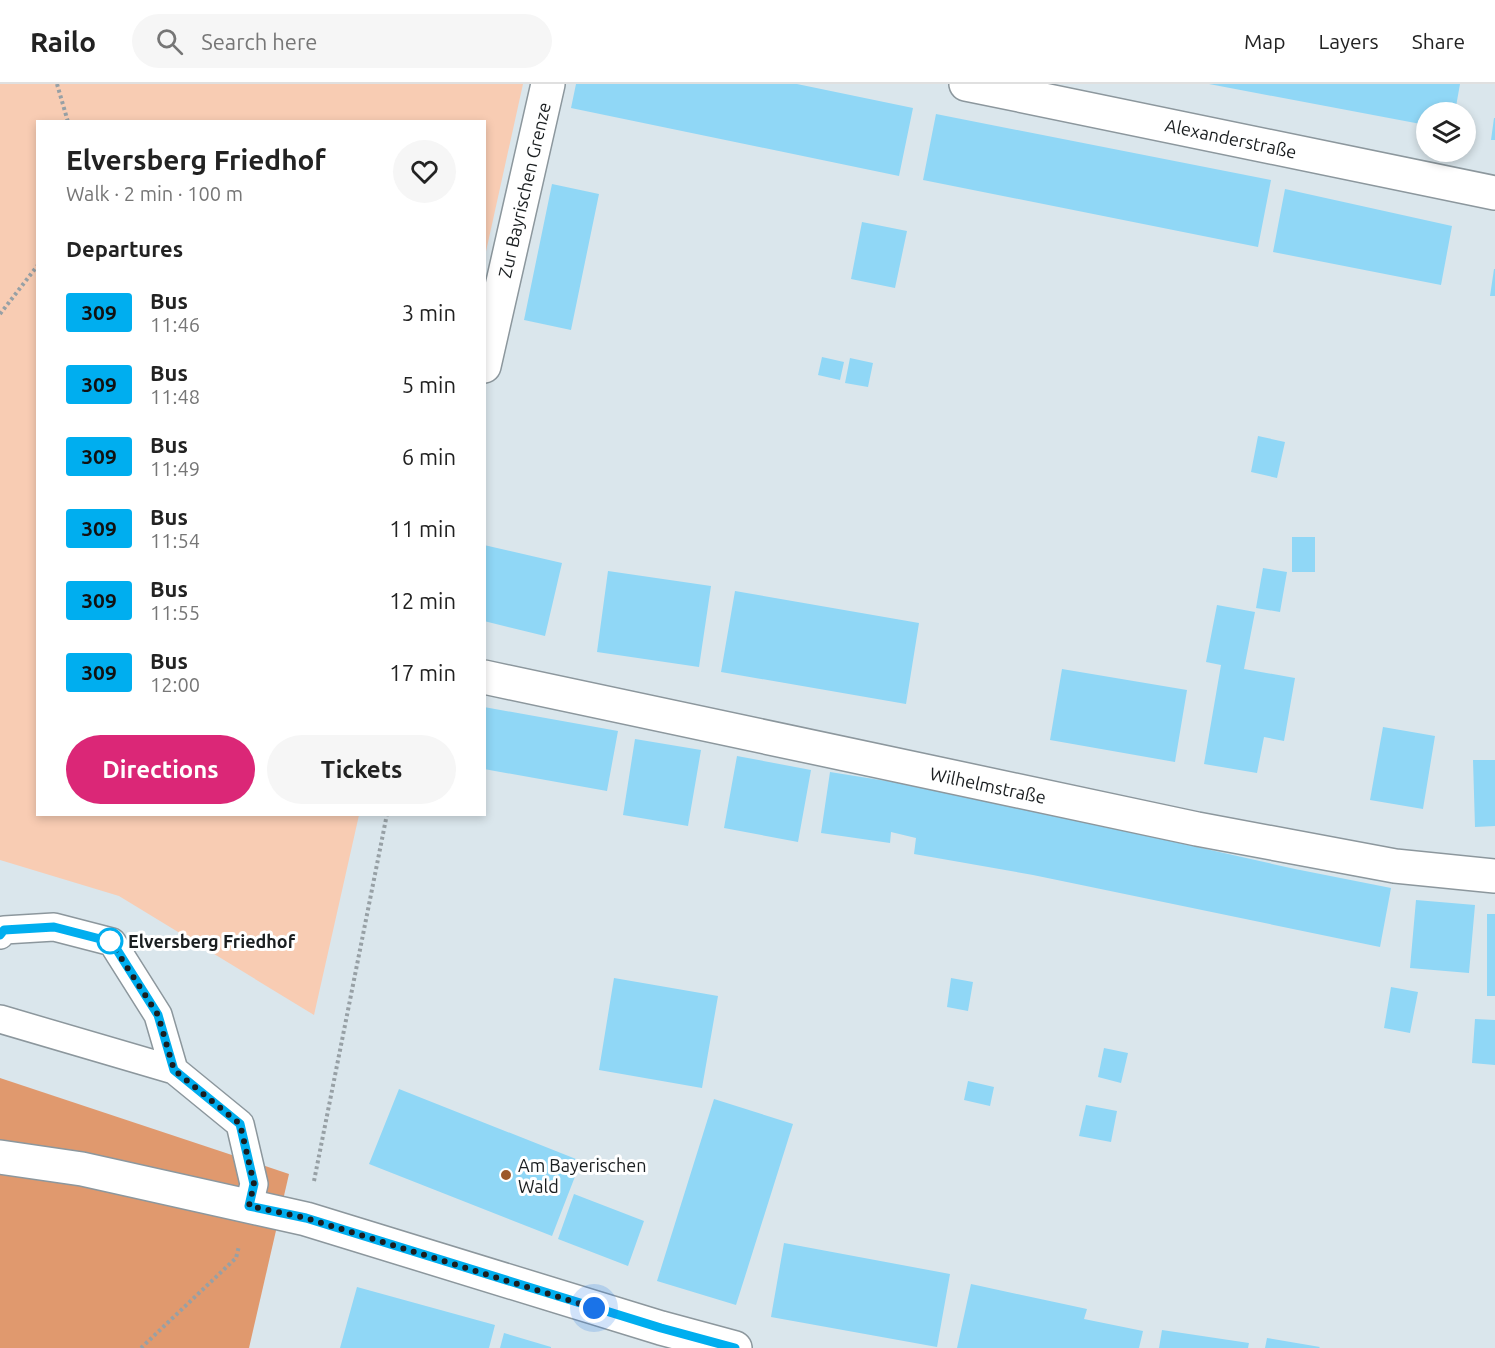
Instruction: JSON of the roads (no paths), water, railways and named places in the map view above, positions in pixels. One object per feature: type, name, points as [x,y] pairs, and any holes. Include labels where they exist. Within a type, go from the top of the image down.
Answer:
[{"type":"street","name":"Zur Bayrischen Grenze","points":[[486,357],[549,84]]},
{"type":"street","name":"Alexanderstraße","points":[[966,84],[1495,193]]},
{"type":"street","name":"Wilhelmstraße","points":[[486,677],[1197,829],[1395,866],[1495,876]]},
{"type":"street","points":[[0,1158],[82,1169],[306,1218],[661,1328],[735,1348]]},
{"type":"lane","points":[[0,935],[4,930],[54,927],[112,942],[158,1015],[174,1070]]},
{"type":"lane","points":[[0,1019],[174,1070],[240,1124],[254,1184],[249,1206]]},
{"type":"place","name":"Elversberg Friedhof","points":[[110,941]]},
{"type":"place","name":"Am Bayerischen Wald","points":[[506,1175]]}]
